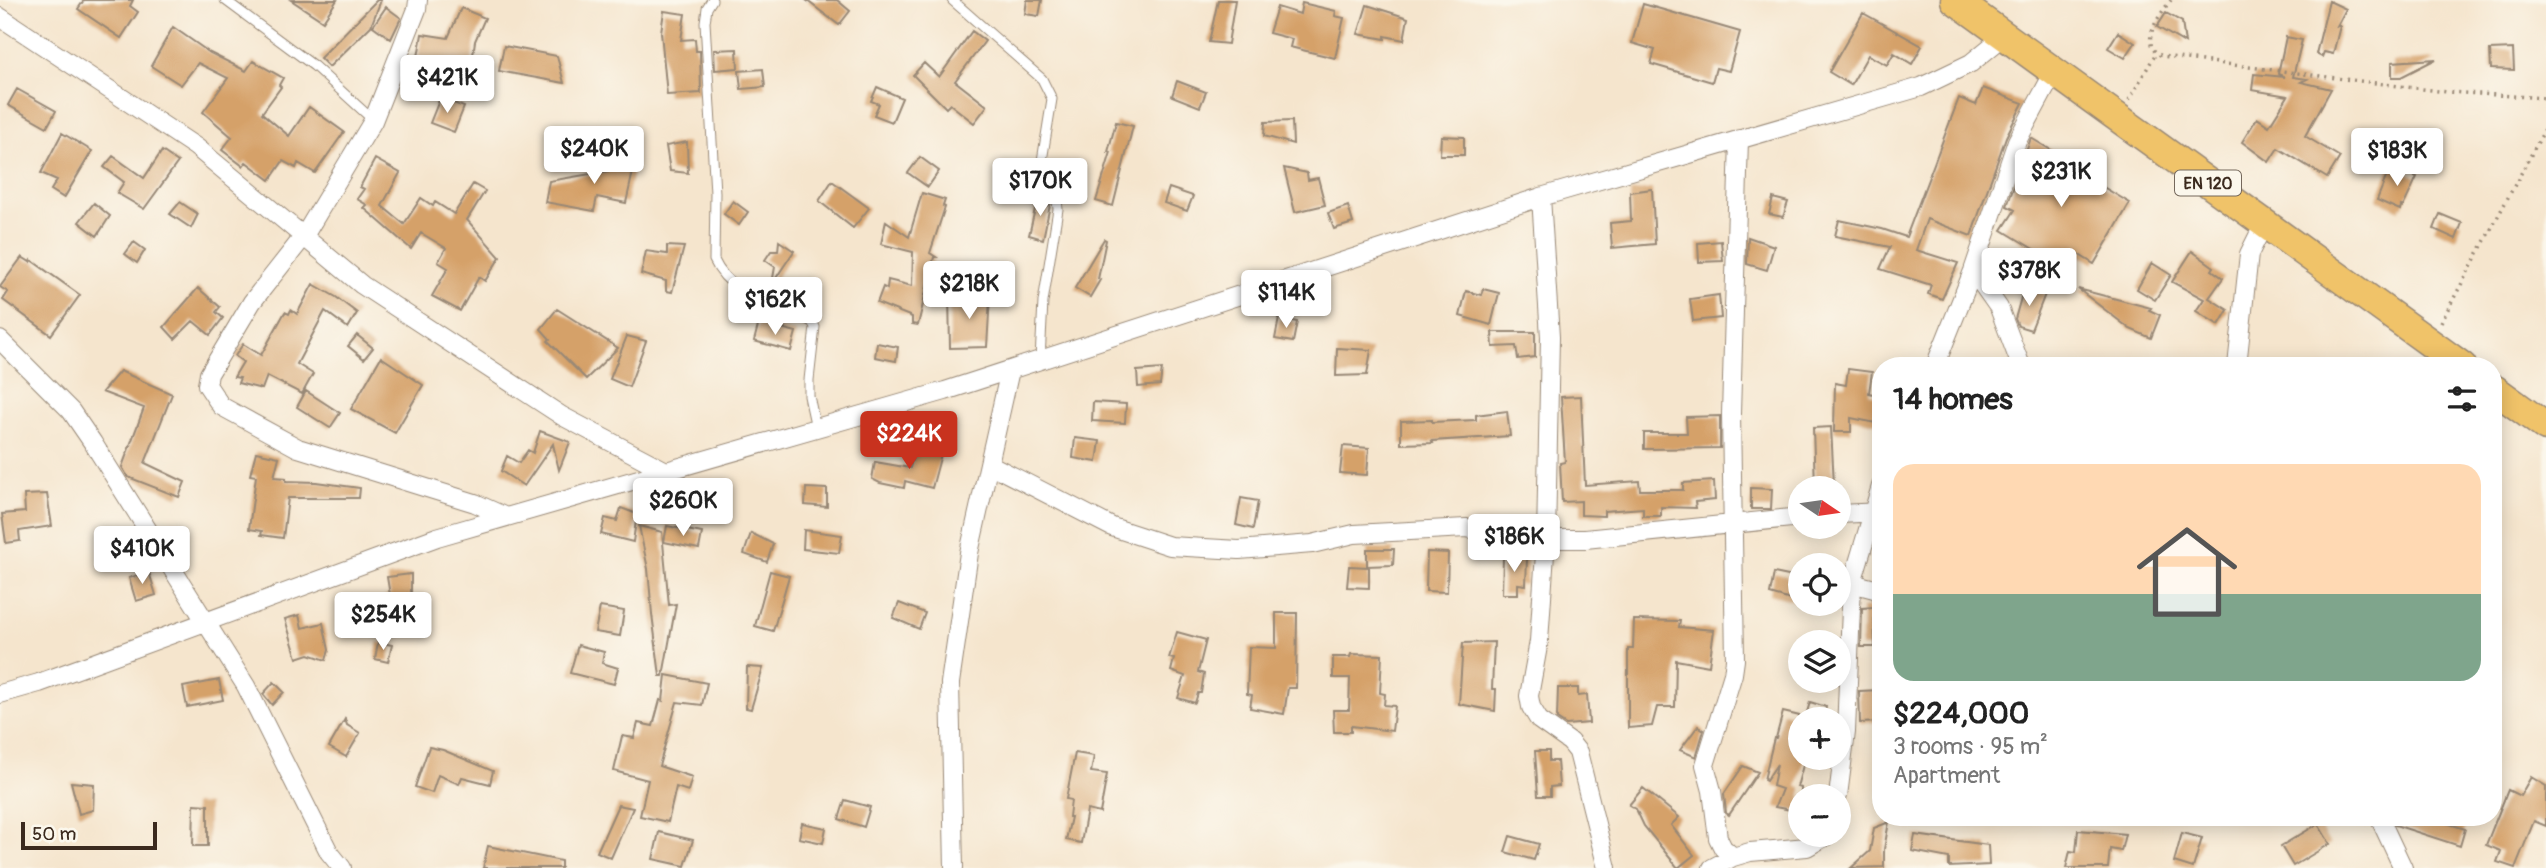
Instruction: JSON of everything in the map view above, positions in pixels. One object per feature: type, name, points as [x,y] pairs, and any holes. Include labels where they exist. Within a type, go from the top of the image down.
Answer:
[{"type":"main road","name":"EN 120","points":[[1955,0],[2449,357]]},
{"type":"main road","points":[[2502,395],[2546,426]]},
{"type":"street","points":[[418,0],[417,9],[373,121],[304,236],[253,302],[209,374],[207,385],[221,407],[298,448],[475,503],[506,517]]},
{"type":"street","points":[[0,17],[196,147],[362,285],[551,409],[666,471]]},
{"type":"street","points":[[0,694],[39,683],[437,537],[1010,370],[1541,197],[1921,87],[1971,63],[2004,36]]},
{"type":"street","points":[[1939,357],[1973,271],[2017,141],[2054,72]]},
{"type":"street","points":[[1733,856],[1723,848],[1718,838],[1712,791],[1705,765],[1735,660],[1731,414],[1739,139]]},
{"type":"street","points":[[1541,197],[1550,337],[1546,539],[1539,641],[1529,696],[1531,708],[1539,720],[1570,742],[1578,752],[1607,868]]},
{"type":"street","points":[[2238,357],[2249,254],[2264,224]]},
{"type":"street","points":[[1973,271],[1999,308],[2018,357]]},
{"type":"street","points":[[0,340],[71,411],[246,686],[329,852],[342,868]]},
{"type":"street","points":[[954,868],[950,683],[969,553],[1010,370]]},
{"type":"street","points":[[989,464],[1112,527],[1170,546],[1239,550],[1312,544],[1354,534],[1466,528],[1546,539],[1585,539],[1788,518]]},
{"type":"street","points":[[1852,513],[1872,511]]},
{"type":"street","points":[[1840,784],[1846,732],[1852,583],[1872,525]]},
{"type":"street","points":[[1852,583],[1872,588]]},
{"type":"street","points":[[2383,826],[2403,868]]},
{"type":"street","points":[[1712,868],[1733,856],[1750,852],[1807,847]]},
{"type":"lane","points":[[225,0],[305,59],[373,121]]},
{"type":"lane","points":[[712,0],[707,8],[705,22],[715,193],[714,260],[719,270],[746,294],[806,318],[815,327],[809,396],[816,428]]},
{"type":"lane","points":[[951,0],[1042,79],[1052,99],[1041,167],[1042,177],[1058,200],[1058,209],[1043,302],[1040,359]]},
{"type":"path","points":[[2171,0],[2152,29],[2152,47],[2156,53],[2420,89],[2546,98]]},
{"type":"path","points":[[2118,118],[2156,53]]},
{"type":"path","points":[[2430,343],[2546,127]]},
{"type":"building","points":[[84,0],[133,0],[130,6],[138,12],[121,38],[78,9]]},
{"type":"building","points":[[291,0],[337,0],[323,21]]},
{"type":"building","points":[[377,0],[381,0],[371,26],[329,67],[320,58]]},
{"type":"building","points":[[806,0],[837,0],[850,11],[839,25]]},
{"type":"building","points":[[1027,0],[1042,0],[1039,16],[1025,14]]},
{"type":"building","points":[[1218,0],[1235,0],[1228,44],[1209,42]]},
{"type":"building","points":[[2329,1],[2346,9],[2337,26],[2340,26],[2333,54],[2324,52],[2322,57],[2316,54]]},
{"type":"building","points":[[1302,3],[1336,11],[1335,16],[1344,18],[1335,58],[1290,47],[1292,39],[1269,33],[1277,7],[1300,14]]},
{"type":"building","points":[[1643,4],[1740,32],[1729,71],[1716,68],[1712,82],[1651,64],[1655,50],[1632,43]]},
{"type":"building","points":[[1367,5],[1408,18],[1404,40],[1358,34]]},
{"type":"building","points":[[386,7],[401,18],[391,39],[373,26]]},
{"type":"building","points":[[461,8],[485,18],[475,41],[470,76],[450,73],[452,63],[418,57],[422,34],[448,38]]},
{"type":"building","points":[[664,11],[685,14],[681,40],[695,39],[696,51],[700,51],[701,93],[667,95],[661,32]]},
{"type":"building","points":[[1863,13],[1922,46],[1912,64],[1894,53],[1887,65],[1868,55],[1851,85],[1829,72]]},
{"type":"building","points":[[2166,13],[2182,22],[2185,43],[2157,27]]},
{"type":"building","points":[[173,27],[210,53],[246,71],[253,61],[283,78],[279,85],[281,87],[262,113],[289,136],[309,107],[344,132],[315,173],[298,163],[296,168],[283,161],[270,180],[246,162],[243,166],[222,150],[232,137],[203,112],[228,78],[198,63],[181,85],[151,66]]},
{"type":"building","points":[[972,31],[985,41],[955,81],[987,106],[974,123],[950,104],[946,108],[913,75],[924,63],[939,77]]},
{"type":"building","points":[[2118,32],[2135,43],[2125,58],[2108,48]]},
{"type":"building","points":[[2286,37],[2302,40],[2293,77],[2307,79],[2301,82],[2331,89],[2305,136],[2340,157],[2327,178],[2278,148],[2269,162],[2242,142],[2257,118],[2269,126],[2288,96],[2252,90],[2254,74],[2285,77],[2278,74]]},
{"type":"building","points":[[504,46],[557,56],[564,83],[499,71]]},
{"type":"building","points":[[737,49],[738,68],[715,70],[714,50]]},
{"type":"building","points":[[2513,49],[2514,70],[2491,69],[2490,50]]},
{"type":"building","points":[[2436,59],[2401,77],[2392,77],[2392,62]]},
{"type":"building","points":[[763,69],[765,87],[741,89],[739,71]]},
{"type":"building","points":[[1177,81],[1206,92],[1200,107],[1172,96]]},
{"type":"building","points":[[877,87],[902,98],[892,122],[874,115],[879,104],[871,101]]},
{"type":"building","points":[[1983,88],[2023,103],[2006,137],[1971,236],[1927,219],[1916,250],[1958,263],[1942,299],[1928,294],[1931,285],[1880,269],[1890,247],[1835,236],[1839,220],[1906,237],[1959,98],[1976,105]]},
{"type":"building","points":[[17,89],[56,111],[47,127],[8,105]]},
{"type":"building","points":[[440,98],[464,107],[454,132],[430,123]]},
{"type":"building","points":[[1292,121],[1293,144],[1264,136],[1265,122]]},
{"type":"building","points":[[1116,122],[1133,126],[1113,206],[1096,201],[1111,152],[1108,152]]},
{"type":"building","points":[[62,133],[92,151],[64,198],[51,190],[57,180],[41,173]]},
{"type":"building","points":[[1441,136],[1464,137],[1464,155],[1440,155]]},
{"type":"building","points":[[2031,138],[2066,159],[2063,163],[2130,203],[2094,264],[2073,251],[2057,272],[2037,257],[2040,253],[2002,230],[2015,210],[2007,206]]},
{"type":"building","points":[[687,142],[688,173],[670,171],[666,146]]},
{"type":"building","points":[[162,151],[178,162],[144,209],[117,193],[124,182],[104,167],[113,156],[144,178]]},
{"type":"building","points":[[612,155],[636,158],[626,203],[597,197],[594,211],[545,202],[549,181],[608,171]]},
{"type":"building","points":[[920,157],[939,171],[928,187],[908,173]]},
{"type":"building","points":[[375,159],[400,173],[382,206],[404,224],[421,198],[433,206],[435,202],[454,214],[473,184],[485,191],[467,220],[500,257],[485,281],[479,277],[460,311],[432,296],[448,268],[438,262],[446,248],[421,233],[411,249],[364,208],[367,205],[357,199],[364,189],[360,187]]},
{"type":"building","points":[[2391,165],[2417,177],[2400,210],[2377,200]]},
{"type":"building","points":[[1284,168],[1307,173],[1308,180],[1318,178],[1325,205],[1295,212]]},
{"type":"building","points":[[832,181],[869,208],[853,228],[819,201]]},
{"type":"building","points":[[1169,188],[1193,196],[1187,211],[1164,203]]},
{"type":"building","points":[[1652,189],[1655,244],[1612,248],[1610,223],[1631,221],[1630,192]]},
{"type":"building","points":[[922,193],[945,200],[945,207],[930,253],[936,257],[918,325],[912,324],[912,317],[877,303],[883,287],[887,289],[888,280],[912,286],[913,252],[881,244],[886,221],[909,237]]},
{"type":"building","points":[[1038,196],[1048,198],[1050,205],[1043,239],[1029,235]]},
{"type":"building","points":[[1773,198],[1788,202],[1783,217],[1769,214]]},
{"type":"building","points":[[733,201],[748,212],[739,225],[724,214]]},
{"type":"building","points":[[180,202],[198,214],[191,228],[170,214]]},
{"type":"building","points":[[94,203],[110,216],[97,236],[79,222]]},
{"type":"building","points":[[1348,206],[1353,223],[1334,229],[1328,213]]},
{"type":"building","points":[[2440,214],[2462,223],[2456,239],[2434,229]]},
{"type":"building","points":[[1748,237],[1774,246],[1767,270],[1747,264]]},
{"type":"building","points":[[1104,239],[1100,280],[1090,297],[1075,288]]},
{"type":"building","points":[[779,241],[794,251],[772,284],[775,267],[765,260],[771,251],[778,251]]},
{"type":"building","points":[[1721,241],[1723,261],[1699,262],[1698,243]]},
{"type":"building","points":[[134,242],[145,250],[137,263],[125,254]]},
{"type":"building","points":[[667,246],[684,247],[672,292],[666,291],[666,281],[641,274],[646,251],[667,254]]},
{"type":"building","points":[[2192,251],[2214,267],[2212,270],[2223,278],[2209,298],[2228,310],[2219,325],[2196,311],[2204,299],[2172,282]]},
{"type":"building","points":[[22,257],[30,262],[31,260],[80,295],[51,335],[3,300],[8,292],[0,287]]},
{"type":"building","points":[[2152,263],[2171,275],[2155,300],[2137,289]]},
{"type":"building","points":[[313,284],[357,313],[348,328],[325,311],[297,364],[313,374],[302,394],[267,376],[262,389],[238,383],[240,378],[234,377],[243,362],[235,356],[243,344],[261,355],[285,312],[289,314],[291,310],[297,314]]},
{"type":"building","points":[[2024,287],[2045,294],[2031,330],[2018,326],[2015,319]]},
{"type":"building","points":[[198,288],[220,307],[216,312],[223,318],[210,335],[193,321],[175,339],[164,327]]},
{"type":"building","points":[[1483,289],[1499,293],[1491,325],[1460,316],[1466,291],[1481,295]]},
{"type":"building","points":[[2078,289],[2151,308],[2149,310],[2160,315],[2151,338],[2130,329]]},
{"type":"building","points":[[949,294],[990,296],[987,347],[950,348]]},
{"type":"building","points":[[1719,295],[1721,318],[1693,321],[1690,299]]},
{"type":"building","points":[[557,309],[618,348],[586,379],[548,341],[550,339],[541,329]]},
{"type":"building","points":[[1279,318],[1297,322],[1293,342],[1275,339]]},
{"type":"building","points":[[759,322],[796,332],[791,351],[754,341]]},
{"type":"building","points":[[1492,332],[1535,332],[1535,357],[1518,359],[1516,346],[1493,347]]},
{"type":"building","points":[[357,335],[373,348],[364,359],[348,346]]},
{"type":"building","points":[[627,336],[646,341],[629,387],[610,379]]},
{"type":"building","points":[[877,343],[898,347],[896,361],[875,357]]},
{"type":"building","points":[[1337,348],[1371,350],[1367,375],[1336,376]]},
{"type":"building","points":[[381,357],[423,385],[395,433],[351,409]]},
{"type":"building","points":[[1162,369],[1160,385],[1138,387],[1137,371]]},
{"type":"building","points":[[1848,369],[1872,372],[1869,393],[1872,394],[1872,422],[1851,418],[1851,432],[1834,432],[1835,383],[1846,385]]},
{"type":"building","points":[[120,371],[172,394],[145,463],[185,482],[179,497],[128,477],[122,467],[144,408],[102,392]]},
{"type":"building","points":[[306,391],[340,413],[330,428],[297,407]]},
{"type":"building","points":[[1581,396],[1585,485],[1639,481],[1640,490],[1683,490],[1683,483],[1714,481],[1715,500],[1695,502],[1696,508],[1661,507],[1661,516],[1643,516],[1643,508],[1604,511],[1604,516],[1581,515],[1581,501],[1562,502],[1560,463],[1565,462],[1561,397]]},
{"type":"building","points":[[1093,402],[1126,404],[1125,423],[1092,421]]},
{"type":"building","points":[[1507,411],[1510,436],[1401,444],[1401,421],[1476,420],[1476,415]]},
{"type":"building","points":[[1720,416],[1720,448],[1644,449],[1644,433],[1687,433],[1686,417]]},
{"type":"building","points":[[1831,427],[1834,476],[1815,476],[1813,428]]},
{"type":"building","points":[[540,431],[570,442],[559,470],[553,444],[524,486],[501,471],[507,456],[519,463],[528,450],[533,453]]},
{"type":"building","points":[[1075,438],[1100,441],[1097,462],[1073,458]]},
{"type":"building","points":[[1343,446],[1369,448],[1367,475],[1340,473]]},
{"type":"building","points":[[923,450],[941,454],[932,488],[905,481],[904,488],[872,479],[875,462],[910,468],[914,453],[922,455]]},
{"type":"building","points":[[256,452],[279,457],[274,477],[286,478],[286,481],[360,488],[359,498],[288,498],[283,538],[261,535],[262,531],[249,529],[256,476],[250,475]]},
{"type":"building","points":[[806,488],[827,489],[827,507],[805,505]]},
{"type":"building","points":[[1751,488],[1772,489],[1771,509],[1751,509]]},
{"type":"building","points":[[47,494],[52,526],[19,531],[20,541],[6,543],[2,514],[25,512],[24,495]]},
{"type":"building","points":[[1241,498],[1258,501],[1253,529],[1236,525]]},
{"type":"building","points":[[621,508],[637,514],[633,542],[601,534],[605,518],[617,521]]},
{"type":"building","points":[[639,526],[662,532],[669,605],[676,604],[663,676],[660,676],[648,569]]},
{"type":"building","points":[[667,526],[702,533],[699,549],[664,542]]},
{"type":"building","points":[[804,530],[842,535],[839,553],[803,549]]},
{"type":"building","points":[[751,533],[773,544],[767,562],[744,554]]},
{"type":"building","points":[[1367,549],[1394,549],[1393,565],[1367,566]]},
{"type":"building","points":[[1427,552],[1448,553],[1447,592],[1426,591]]},
{"type":"building","points":[[1503,557],[1527,558],[1526,585],[1518,584],[1518,594],[1502,594]]},
{"type":"building","points":[[1349,566],[1369,567],[1369,588],[1347,587]]},
{"type":"building","points":[[770,571],[789,576],[773,631],[755,626]]},
{"type":"building","points":[[149,572],[156,595],[136,601],[129,578]]},
{"type":"building","points":[[1774,573],[1788,576],[1788,599],[1770,594]]},
{"type":"building","points":[[411,574],[411,611],[383,611],[385,596],[390,595],[387,577]]},
{"type":"building","points":[[899,603],[925,613],[919,629],[893,618]]},
{"type":"building","points":[[600,607],[624,611],[620,636],[595,632]]},
{"type":"building","points":[[1872,607],[1872,647],[1861,647],[1862,608]]},
{"type":"building","points":[[1276,613],[1297,613],[1296,688],[1288,688],[1284,714],[1250,708],[1252,695],[1247,694],[1249,647],[1276,648]]},
{"type":"building","points":[[299,615],[302,628],[323,623],[329,650],[326,660],[309,654],[297,658],[285,619]]},
{"type":"building","points":[[1634,620],[1680,621],[1679,627],[1714,630],[1709,666],[1676,660],[1675,707],[1657,707],[1652,726],[1628,728],[1628,649],[1633,649]]},
{"type":"building","points":[[1177,632],[1206,640],[1198,672],[1204,674],[1201,693],[1198,693],[1195,703],[1178,698],[1185,676],[1171,671],[1174,659],[1169,658]]},
{"type":"building","points":[[378,642],[392,645],[388,662],[375,659]]},
{"type":"building","points":[[1494,642],[1492,689],[1496,689],[1495,711],[1459,704],[1463,643]]},
{"type":"building","points":[[578,645],[604,652],[602,663],[618,668],[614,684],[570,673]]},
{"type":"building","points":[[1351,654],[1382,655],[1380,693],[1385,694],[1384,705],[1395,706],[1392,731],[1351,726],[1351,732],[1334,732],[1333,710],[1349,710],[1350,678],[1333,678],[1333,657],[1350,657]]},
{"type":"building","points":[[747,667],[763,668],[751,709],[746,708]]},
{"type":"building","points":[[666,675],[707,683],[702,705],[677,702],[659,766],[692,777],[688,791],[676,787],[668,822],[640,816],[648,780],[614,771],[622,736],[634,738],[638,723],[653,726],[660,700],[663,701]]},
{"type":"building","points":[[219,680],[223,700],[187,707],[183,687]]},
{"type":"building","points":[[274,682],[284,692],[272,705],[263,694]]},
{"type":"building","points":[[1558,688],[1578,688],[1578,696],[1587,695],[1589,723],[1566,725],[1557,719]]},
{"type":"building","points":[[1872,690],[1872,722],[1860,723],[1859,691]]},
{"type":"building","points":[[1810,702],[1826,707],[1809,707]]},
{"type":"building","points":[[1783,712],[1788,713],[1788,770],[1802,770],[1798,784],[1788,784],[1788,810],[1775,807],[1782,789],[1773,786],[1777,764],[1766,781],[1764,780]]},
{"type":"building","points":[[345,719],[347,725],[360,733],[346,757],[329,747]]},
{"type":"building","points":[[1698,726],[1704,730],[1696,757],[1680,750]]},
{"type":"building","points":[[429,747],[443,750],[493,771],[490,784],[462,777],[459,784],[438,775],[432,793],[415,787]]},
{"type":"building","points":[[1535,751],[1549,751],[1549,761],[1557,761],[1559,786],[1550,787],[1550,796],[1538,796]]},
{"type":"building","points":[[1075,753],[1094,756],[1091,772],[1107,774],[1100,813],[1087,810],[1081,843],[1066,840],[1071,817],[1071,800],[1066,799]]},
{"type":"building","points":[[1743,766],[1758,772],[1729,815],[1726,813],[1724,794]]},
{"type":"building","points":[[2531,777],[2546,786],[2546,826],[2534,821],[2515,868],[2497,862],[2501,851],[2486,845],[2494,826],[2502,826],[2502,805],[2508,790],[2520,796]]},
{"type":"building","points":[[71,782],[94,784],[93,810],[79,814]]},
{"type":"building","points":[[1643,788],[1679,817],[1671,825],[1694,855],[1678,868],[1644,826],[1636,809],[1629,805]]},
{"type":"building","points":[[845,800],[870,807],[864,827],[839,819]]},
{"type":"building","points":[[194,804],[208,805],[208,846],[193,846]]},
{"type":"building","points":[[618,805],[633,808],[611,858],[597,852]]},
{"type":"building","points":[[802,823],[826,828],[823,843],[799,838]]},
{"type":"building","points":[[1888,826],[1884,867],[1851,868],[1870,851],[1874,828]]},
{"type":"building","points":[[2315,826],[2319,826],[2330,844],[2293,866],[2281,846]]},
{"type":"building","points":[[2398,826],[2456,826],[2465,829],[2460,846]]},
{"type":"building","points":[[2078,830],[2125,834],[2121,851],[2110,849],[2108,868],[2066,868],[2070,851],[2076,852]]},
{"type":"building","points":[[659,832],[693,840],[685,866],[653,859]]},
{"type":"building","points":[[2182,833],[2202,838],[2193,868],[2174,862]]},
{"type":"building","points":[[1915,835],[1988,845],[1989,865],[1949,867],[1949,858],[1912,851]]},
{"type":"building","points":[[1510,836],[1539,844],[1534,860],[1505,852]]},
{"type":"building","points":[[488,846],[561,861],[561,868],[483,868]]}]
